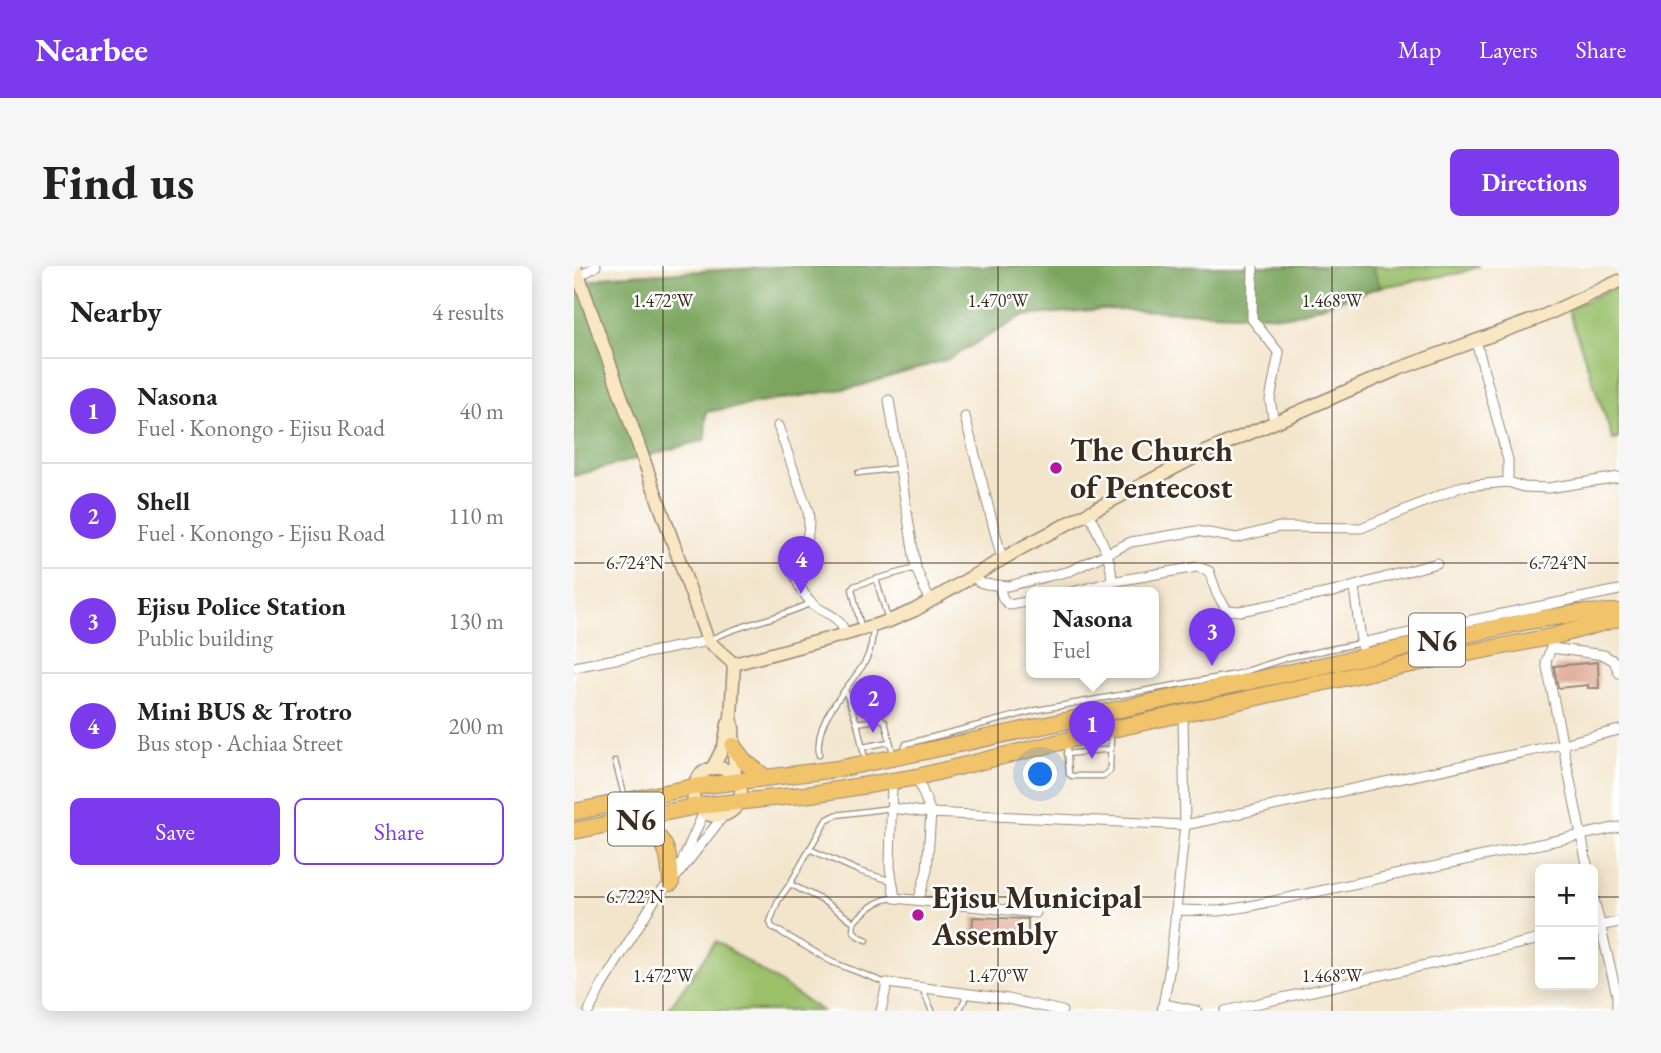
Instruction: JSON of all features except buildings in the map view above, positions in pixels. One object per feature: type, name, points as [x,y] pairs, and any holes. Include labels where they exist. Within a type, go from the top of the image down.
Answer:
[{"type":"highway","name":"N6","points":[[574,812],[736,778],[837,769],[865,755],[1093,717],[1362,649],[1555,616],[1619,612]]},
{"type":"highway","name":"N6","points":[[574,831],[739,801],[852,788],[918,777],[1067,747],[1111,730],[1366,673],[1553,642],[1619,618]]},
{"type":"highway","points":[[733,746],[745,762],[765,777]]},
{"type":"highway","points":[[621,821],[654,834],[667,847],[673,881]]},
{"type":"main road","points":[[577,271],[708,640],[734,664]]},
{"type":"main road","points":[[734,664],[889,621],[930,602],[973,574],[1088,511],[1199,455],[1398,369],[1539,318],[1619,281]]},
{"type":"main road","points":[[734,664],[731,717],[736,778],[741,791],[739,801],[733,810],[724,814],[710,815],[701,809],[693,787],[699,775],[712,769],[724,769],[736,778]]},
{"type":"main road","points":[[712,769],[724,746],[731,717]]},
{"type":"street","points":[[577,271],[596,266]]},
{"type":"street","points":[[1253,266],[1252,319],[1279,353],[1270,401],[1274,422]]},
{"type":"street","points":[[1476,341],[1508,460],[1508,482]]},
{"type":"street","points":[[889,400],[916,568],[930,602]]},
{"type":"street","points":[[965,417],[1002,559]]},
{"type":"street","points":[[778,426],[808,511],[810,526],[803,548],[790,556],[797,584],[811,603],[841,622],[846,634]]},
{"type":"street","points":[[973,574],[979,582],[999,586],[1070,571],[1131,542],[1208,532],[1236,538],[1279,527],[1361,528],[1463,486],[1508,482],[1524,487],[1548,488],[1619,477]]},
{"type":"street","points":[[1088,511],[1106,554],[1111,582]]},
{"type":"street","points":[[1091,587],[1197,567],[1209,571],[1217,594],[1227,610],[1240,611],[1354,587],[1437,563]]},
{"type":"street","points":[[999,586],[1003,599],[1010,605],[1026,602]]},
{"type":"street","points":[[1354,587],[1362,649],[1619,590]]},
{"type":"street","points":[[574,667],[708,640]]},
{"type":"street","points":[[1587,864],[1546,662],[1553,642],[1604,655],[1615,661],[1619,673]]},
{"type":"street","points":[[1183,715],[1185,825],[1163,1007],[1197,1011]]},
{"type":"street","points":[[892,808],[931,813],[1185,825],[1619,730]]},
{"type":"street","points":[[918,777],[931,813],[927,870],[919,899]]},
{"type":"street","points":[[892,781],[891,881],[895,898],[1035,913]]},
{"type":"street","points":[[673,881],[701,809]]},
{"type":"street","points":[[589,1011],[657,897],[673,881],[724,814]]},
{"type":"street","points":[[1176,910],[1219,911],[1245,907],[1619,827]]},
{"type":"street","points":[[1598,926],[1619,922]]},
{"type":"street","points":[[1596,927],[1617,995],[1618,1011]]},
{"type":"street","points":[[1225,1011],[1535,940]]},
{"type":"street","points":[[881,1011],[887,983],[1008,999],[1062,1011]]},
{"type":"lane","points":[[858,473],[901,467]]},
{"type":"lane","points":[[819,755],[824,723],[844,689],[865,662],[872,646],[868,627],[852,589],[854,586],[916,568]]},
{"type":"lane","points":[[876,579],[889,621]]},
{"type":"lane","points":[[708,640],[734,627],[778,617],[811,603]]},
{"type":"lane","points":[[844,689],[865,755]]},
{"type":"lane","points":[[857,723],[882,719],[895,752]]},
{"type":"lane","points":[[1111,730],[1111,749],[1110,771],[1103,776],[1069,774],[1067,747],[1111,749]]},
{"type":"lane","points":[[615,761],[626,802]]},
{"type":"lane","points":[[887,983],[832,962],[772,927],[770,922],[773,912],[826,820],[836,815],[892,808]]},
{"type":"lane","points":[[809,849],[859,871],[891,881]]},
{"type":"lane","points":[[790,884],[820,899],[854,922]]},
{"type":"lane","points":[[867,940],[853,930],[854,922],[868,908],[886,899],[895,898]]},
{"type":"lane","points":[[921,987],[932,1011]]},
{"type":"lane","points":[[958,1011],[967,995]]},
{"type":"green space","points":[[790,266],[1372,266],[1380,287],[1290,316],[1104,309],[1023,316],[948,359],[856,387],[706,412],[705,440],[574,476],[574,285],[610,276]]},
{"type":"green space","points":[[1372,266],[1480,266],[1460,273],[1380,287]]},
{"type":"green space","points":[[1619,285],[1619,439],[1613,440],[1568,309]]},
{"type":"green space","points":[[716,941],[822,1011],[667,1011]]},
{"type":"place","name":"The Church of Pentecost","points":[[1056,468]]},
{"type":"place","name":"Mini BUS & Trotro","points":[[801,594]]},
{"type":"place","name":"Ejisu Police Station","points":[[1212,666]]},
{"type":"place","name":"Shell","points":[[873,733]]},
{"type":"place","name":"Nasona","points":[[1092,759]]},
{"type":"place","name":"Ejisu Municipal Assembly","points":[[918,915]]}]
